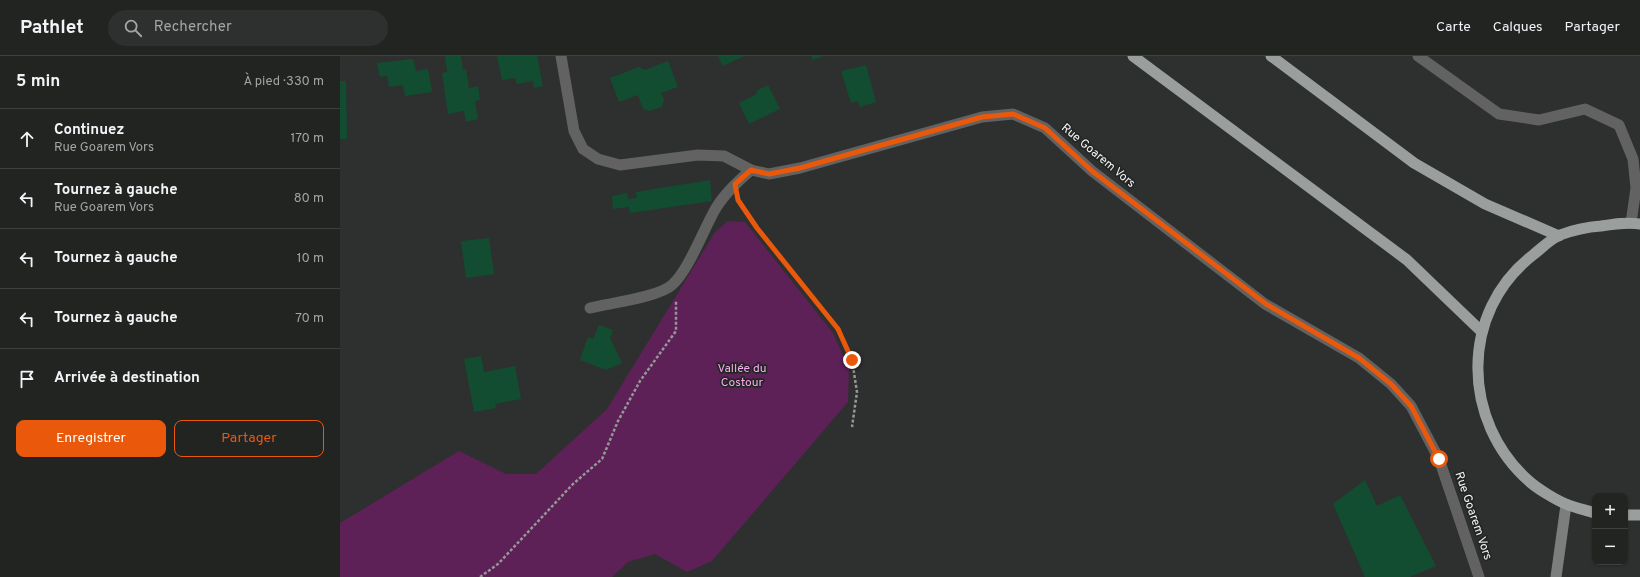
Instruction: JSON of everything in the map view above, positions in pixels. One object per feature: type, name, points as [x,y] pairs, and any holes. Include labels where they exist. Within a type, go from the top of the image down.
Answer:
[{"type":"highway","points":[[1133,56],[1407,260],[1482,332]]},
{"type":"highway","points":[[1271,56],[1414,163],[1485,204],[1559,236]]},
{"type":"highway","points":[[1592,511],[1566,504],[1530,483],[1502,452],[1484,414],[1478,380],[1477,373],[1482,332],[1496,296],[1519,266],[1559,236],[1589,227],[1636,224]]},
{"type":"highway","points":[[1628,515],[1640,515]]},
{"type":"main road","points":[[1556,577],[1566,504]]},
{"type":"street","name":"Rue Goarem Vors","points":[[561,56],[574,131],[583,149],[598,159],[620,165],[698,155],[724,156],[751,170],[769,174],[800,168],[982,117],[1013,114],[1045,128],[1092,171],[1266,304],[1359,358],[1391,384],[1411,406],[1439,459],[1479,577]]},
{"type":"street","points":[[1418,56],[1499,114],[1539,120],[1585,109],[1619,124],[1633,159],[1636,188],[1636,224]]},
{"type":"street","points":[[590,308],[658,292],[672,285],[684,270],[717,206],[735,184],[751,170]]},
{"type":"path","points":[[735,184],[738,200],[757,228],[838,329],[852,360],[857,392],[852,427]]},
{"type":"path","points":[[480,577],[498,564],[573,484],[602,459],[618,422],[640,381],[676,331],[676,302],[672,285]]},
{"type":"green space","name":"Vallée du Costour","points":[[728,221],[745,222],[833,333],[849,369],[848,402],[712,561],[687,572],[655,554],[628,562],[612,577],[340,577],[340,523],[459,451],[506,474],[536,474],[607,409],[715,232]]},
{"type":"building","points":[[445,56],[461,56],[463,70],[466,69],[469,88],[478,86],[480,100],[475,101],[478,119],[466,122],[464,111],[448,114],[442,73],[447,72]]},
{"type":"building","points":[[497,56],[537,56],[543,86],[534,88],[533,81],[517,84],[515,78],[502,80]]},
{"type":"building","points":[[718,56],[744,56],[723,66]]},
{"type":"building","points":[[811,56],[823,56],[813,60]]},
{"type":"building","points":[[413,59],[416,71],[428,69],[432,92],[405,96],[403,85],[389,87],[387,76],[380,77],[377,63]]},
{"type":"building","points":[[668,61],[678,87],[661,93],[664,100],[662,107],[649,111],[643,109],[638,95],[619,102],[610,78],[639,67],[645,70]]},
{"type":"building","points":[[866,65],[876,102],[860,107],[858,101],[851,103],[841,71]]},
{"type":"building","points":[[340,81],[346,81],[347,139],[340,139]]},
{"type":"building","points":[[768,85],[780,109],[749,124],[739,103],[757,94],[756,91]]},
{"type":"building","points":[[710,180],[712,201],[630,213],[629,207],[613,209],[612,196],[627,193],[628,199],[637,198],[636,192]]},
{"type":"building","points":[[489,238],[494,274],[466,278],[461,241]]},
{"type":"building","points":[[599,325],[613,330],[610,338],[622,363],[606,370],[580,360],[588,337],[593,339]]},
{"type":"building","points":[[481,356],[484,372],[515,366],[521,399],[495,404],[496,408],[474,412],[464,359]]},
{"type":"building","points":[[1365,480],[1377,506],[1400,495],[1436,566],[1410,577],[1365,577],[1333,504]]},
{"type":"route","points":[[852,360],[838,329],[757,228],[738,200],[735,184],[751,170],[769,174],[800,168],[982,117],[1013,114],[1045,128],[1092,171],[1266,304],[1359,358],[1391,384],[1411,406],[1439,459]]}]
